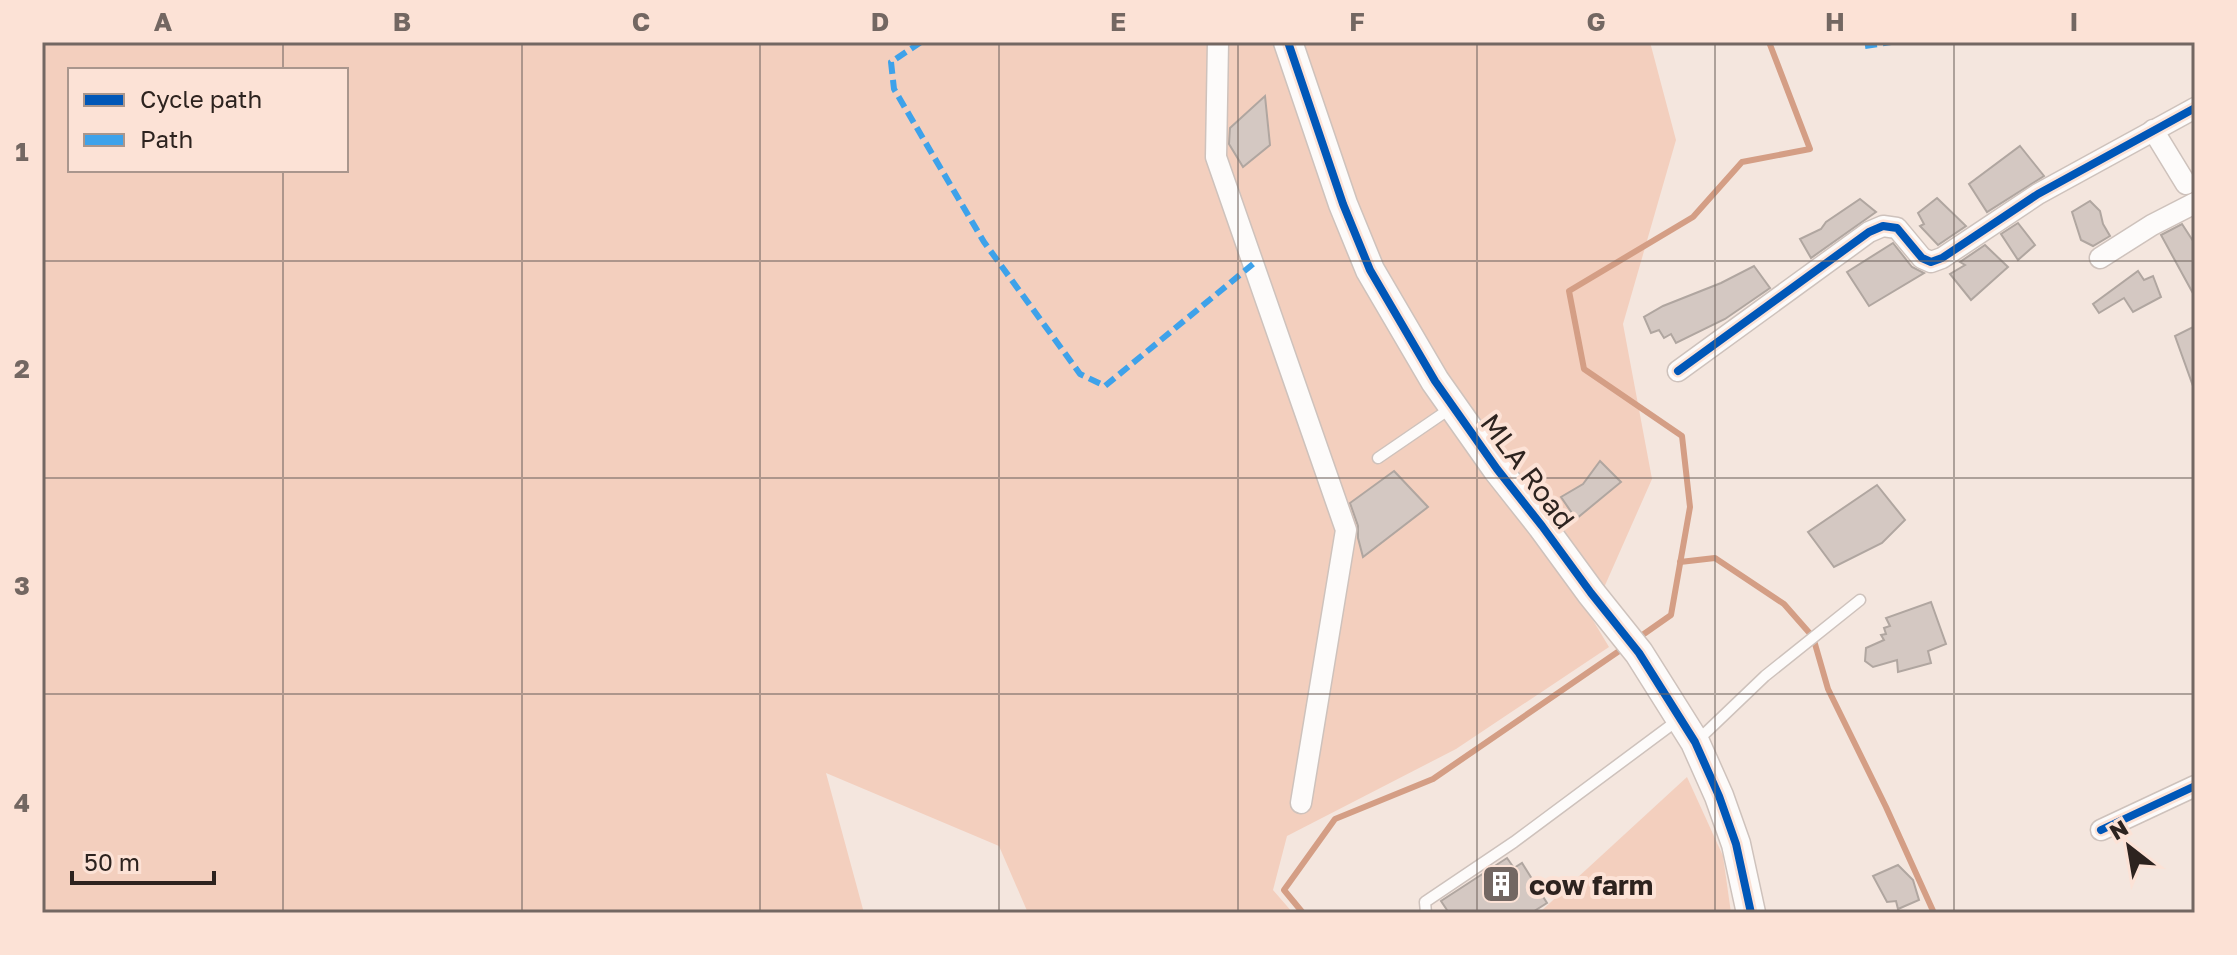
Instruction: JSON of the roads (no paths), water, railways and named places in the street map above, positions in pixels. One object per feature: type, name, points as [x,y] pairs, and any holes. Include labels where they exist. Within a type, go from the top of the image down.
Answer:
[{"type":"street","points":[[1218,42],[1216,157],[1346,530],[1301,803]]},
{"type":"street","name":"MLA Road","points":[[1288,42],[1343,204],[1370,270],[1435,381],[1497,469],[1639,653],[1695,742],[1736,844],[1751,913]]},
{"type":"street","points":[[1678,371],[1869,232],[1883,226],[1897,228],[1922,258],[1931,262],[1942,258],[2038,194],[2195,108]]},
{"type":"street","points":[[2153,130],[2186,184]]},
{"type":"street","points":[[2100,258],[2152,225],[2195,203]]},
{"type":"street","points":[[2101,830],[2195,786]]},
{"type":"lane","points":[[1378,458],[1453,407]]},
{"type":"lane","points":[[1695,742],[1765,676],[1860,600]]},
{"type":"lane","points":[[1426,913],[1425,902],[1514,842],[1680,718]]},
{"type":"waterway","points":[[1641,636],[1671,615],[1690,507],[1682,436],[1584,369],[1569,291],[1693,217],[1742,162],[1810,149],[1769,42]]},
{"type":"waterway","points":[[1680,562],[1715,558],[1784,604],[1813,637],[1828,689],[1934,913]]},
{"type":"waterway","points":[[1303,913],[1284,890],[1335,819],[1433,779],[1622,649]]},
{"type":"place","name":"cow farm","points":[[1501,884]]}]
